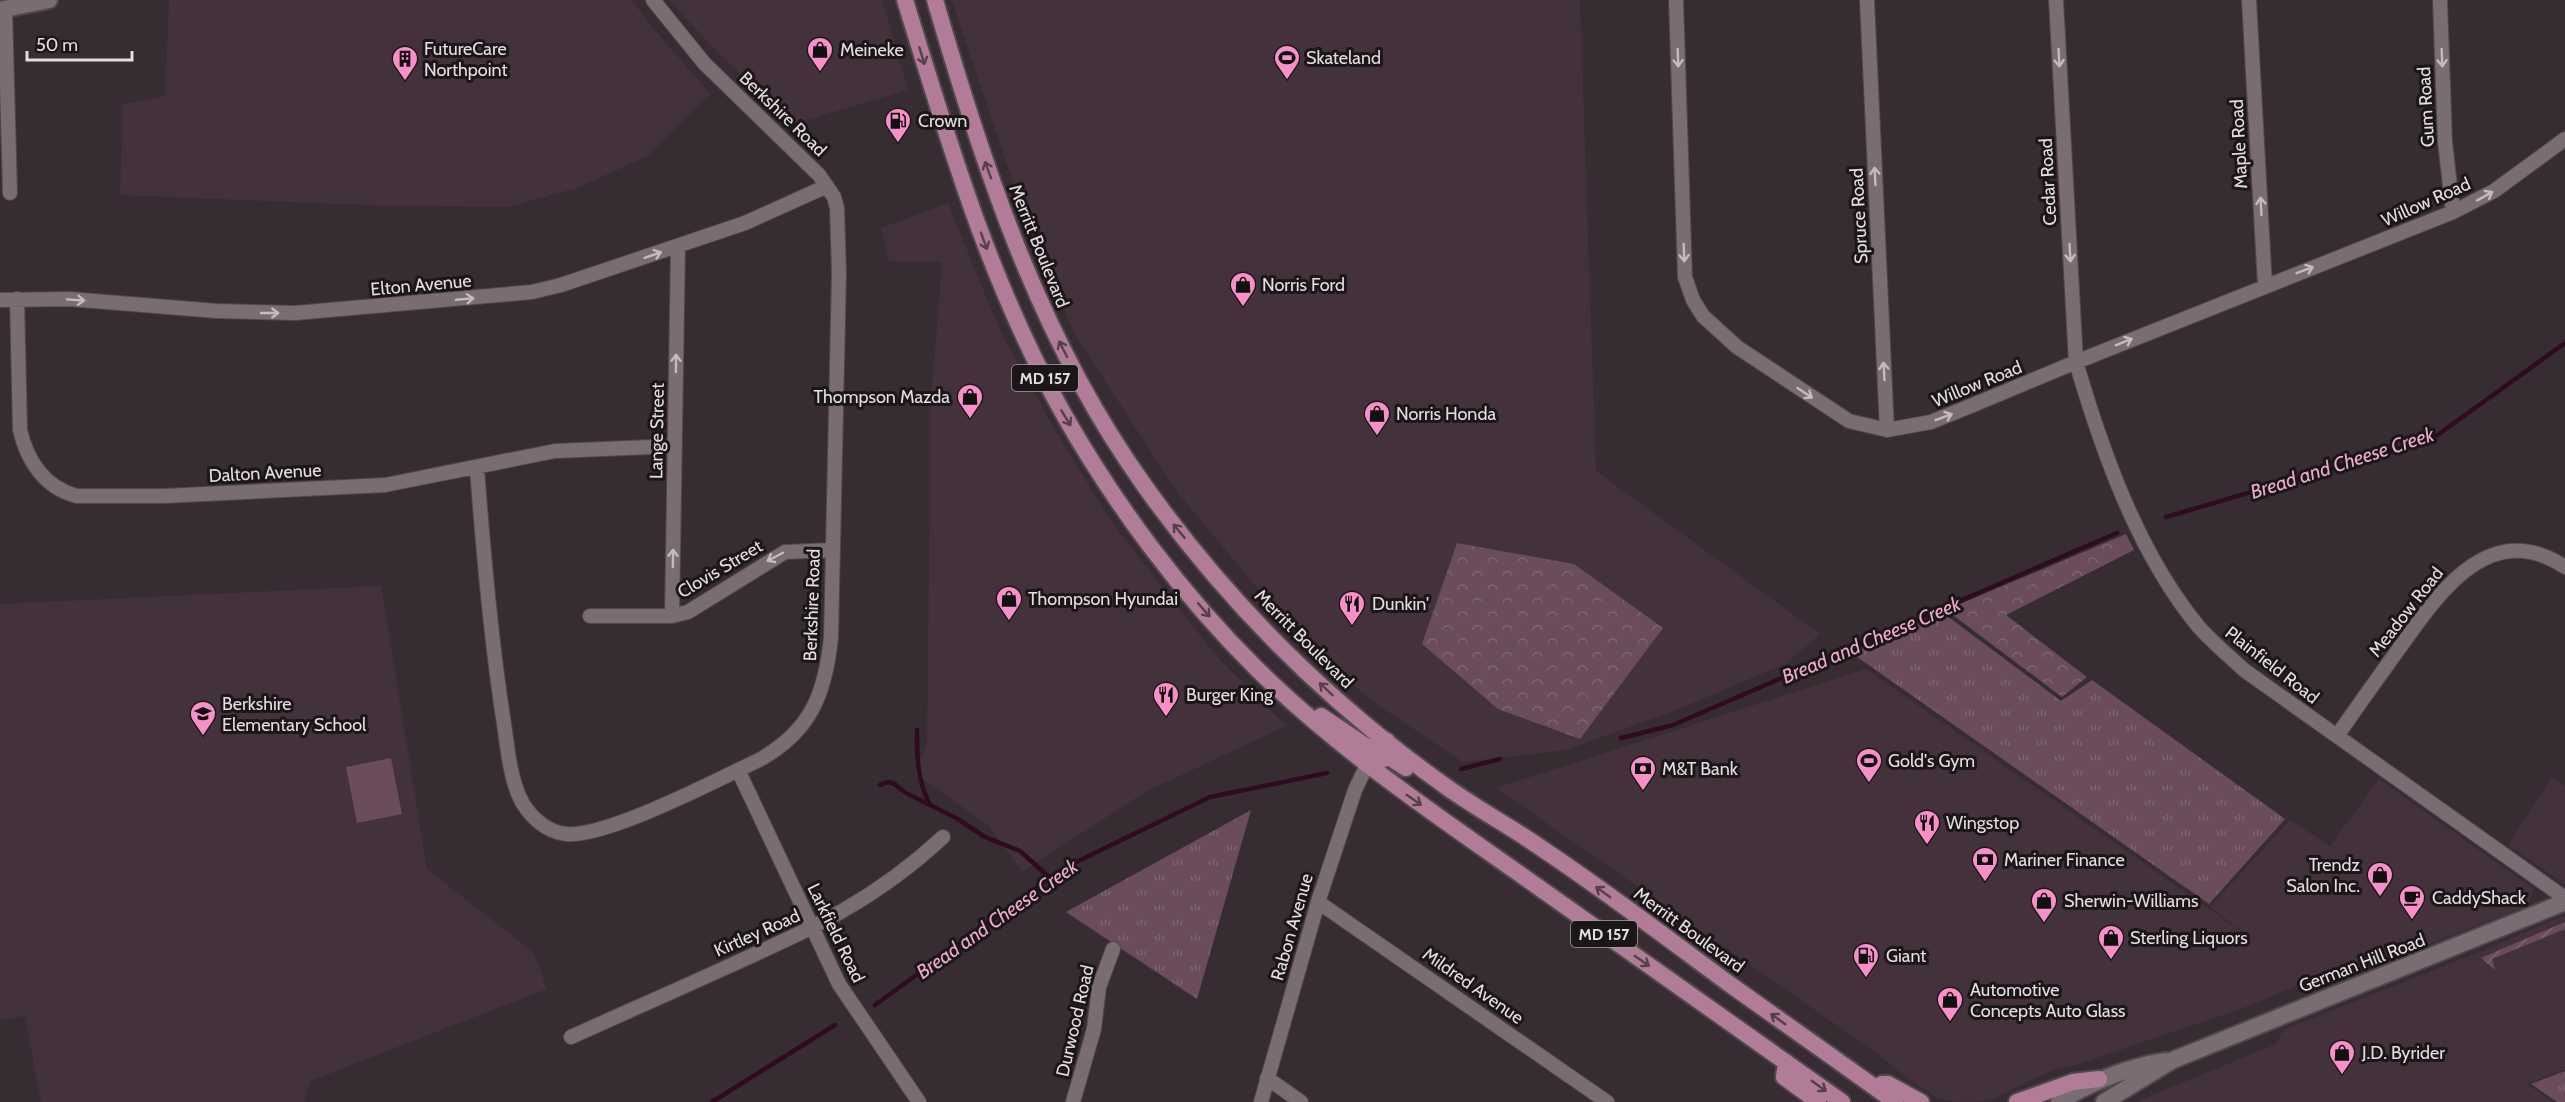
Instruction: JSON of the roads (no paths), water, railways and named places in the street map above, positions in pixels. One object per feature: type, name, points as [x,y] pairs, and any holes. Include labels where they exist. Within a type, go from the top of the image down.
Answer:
[{"type":"main road","name":"MD 157","points":[[904,0],[994,267],[1019,326],[1060,408],[1097,468],[1151,546],[1219,627],[1287,698],[1367,765],[1842,1102]]},
{"type":"main road","name":"Merritt Boulevard","points":[[935,0],[968,103],[977,141],[1017,249],[1044,312],[1120,449],[1174,525],[1259,625],[1339,702],[1449,789],[1543,849],[1895,1102]]},
{"type":"main road","points":[[1287,698],[1316,712],[1367,747],[1377,748],[1387,741]]},
{"type":"main road","points":[[1367,765],[1389,757],[1435,789],[1449,789]]},
{"type":"main road","points":[[1786,1062],[1784,1077],[1818,1102]]},
{"type":"main road","points":[[2017,1102],[2073,1082],[2099,1079]]},
{"type":"main road","points":[[1870,1083],[1888,1084],[1921,1102]]},
{"type":"street","points":[[10,193],[3,10],[49,0]]},
{"type":"street","name":"Berkshire Road","points":[[477,468],[494,655],[512,774],[527,811],[545,827],[565,834],[591,833],[618,823],[738,770],[772,752],[794,733],[812,712],[822,693],[831,638],[840,223],[834,197],[827,186],[704,63],[653,0]]},
{"type":"street","name":"Willow Road","points":[[1676,0],[1685,277],[1693,300],[1703,316],[1737,347],[1830,410],[1849,421],[1887,430],[1930,422],[2453,212],[2494,191],[2565,139]]},
{"type":"street","name":"Spruce Road","points":[[1867,0],[1887,430]]},
{"type":"street","name":"Cedar Road","points":[[2056,0],[2076,362]]},
{"type":"street","name":"Maple Road","points":[[2249,0],[2265,286]]},
{"type":"street","name":"Gum Road","points":[[2440,0],[2445,142],[2453,212]]},
{"type":"street","name":"Elton Avenue","points":[[0,300],[69,299],[254,313],[336,311],[532,292],[745,223],[827,186]]},
{"type":"street","name":"Lange Street","points":[[672,616],[678,246]]},
{"type":"street","name":"Dalton Avenue","points":[[17,299],[23,442],[33,463],[47,481],[63,492],[94,497],[164,496],[349,487],[410,482],[555,451],[675,447]]},
{"type":"street","name":"Plainfield Road","points":[[2076,362],[2091,414],[2134,519],[2174,593],[2212,642],[2244,669],[2565,900]]},
{"type":"street","name":"Clovis Street","points":[[590,616],[672,616],[699,607],[785,552],[832,550]]},
{"type":"street","name":"Meadow Road","points":[[2337,736],[2428,608],[2458,574],[2488,558],[2503,553],[2534,554],[2565,567]]},
{"type":"street","name":"Rabon Avenue","points":[[1261,1102],[1318,902],[1355,790],[1367,765]]},
{"type":"street","name":"Larkfield Road","points":[[738,770],[812,928],[849,1000],[919,1102]]},
{"type":"street","name":"Kirtley Road","points":[[571,1037],[812,928],[890,883],[943,837]]},
{"type":"street","name":"German Hill Road","points":[[2104,1102],[2173,1060],[2565,900]]},
{"type":"street","name":"Mildred Avenue","points":[[1318,902],[1607,1102]]},
{"type":"street","name":"Durwood Road","points":[[1073,1102],[1095,1029],[1099,987],[1113,949]]},
{"type":"street","name":"German Hill Road","points":[[2059,1102],[2099,1079],[2145,1064],[2173,1060]]},
{"type":"street","points":[[1267,1078],[1301,1102]]},
{"type":"waterway","name":"Bread and Cheese Creek","points":[[2166,517],[2432,439],[2565,343]]},
{"type":"waterway","name":"Bread and Cheese Creek","points":[[1621,738],[1673,725],[2117,533]]},
{"type":"waterway","points":[[917,730],[920,777],[930,805]]},
{"type":"waterway","name":"Bread and Cheese Creek","points":[[1461,769],[1500,759]]},
{"type":"waterway","name":"Bread and Cheese Creek","points":[[875,1005],[1064,868],[1210,797],[1327,773]]},
{"type":"waterway","points":[[880,785],[887,782],[893,783],[906,793],[956,818],[985,837],[1020,851],[1050,878]]},
{"type":"waterway","name":"Bread and Cheese Creek","points":[[712,1102],[835,1025]]},
{"type":"place","name":"Meineke","points":[[820,73]]},
{"type":"place","name":"Skateland","points":[[1287,81]]},
{"type":"place","name":"FutureCare Northpoint","points":[[405,82]]},
{"type":"place","name":"Crown","points":[[898,144]]},
{"type":"place","name":"Norris Ford","points":[[1243,308]]},
{"type":"place","name":"Thompson Mazda","points":[[970,420]]},
{"type":"place","name":"Norris Honda","points":[[1377,437]]},
{"type":"place","name":"Thompson Hyundai","points":[[1009,622]]},
{"type":"place","name":"Dunkin'","points":[[1352,627]]},
{"type":"place","name":"Burger King","points":[[1166,718]]},
{"type":"place","name":"Berkshire Elementary School","points":[[203,737]]},
{"type":"place","name":"Gold's Gym","points":[[1869,784]]},
{"type":"place","name":"M&T Bank","points":[[1643,792]]},
{"type":"place","name":"Wingstop","points":[[1927,846]]},
{"type":"place","name":"Mariner Finance","points":[[1985,883]]},
{"type":"place","name":"Trendz Salon Inc.","points":[[2380,898]]},
{"type":"place","name":"CaddyShack","points":[[2412,921]]},
{"type":"place","name":"Sherwin-Williams","points":[[2044,924]]},
{"type":"place","name":"Sterling Liquors","points":[[2111,961]]},
{"type":"place","name":"Giant","points":[[1866,979]]},
{"type":"place","name":"Automotive Concepts Auto Glass","points":[[1950,1023]]},
{"type":"place","name":"J.D. Byrider","points":[[2342,1076]]}]
